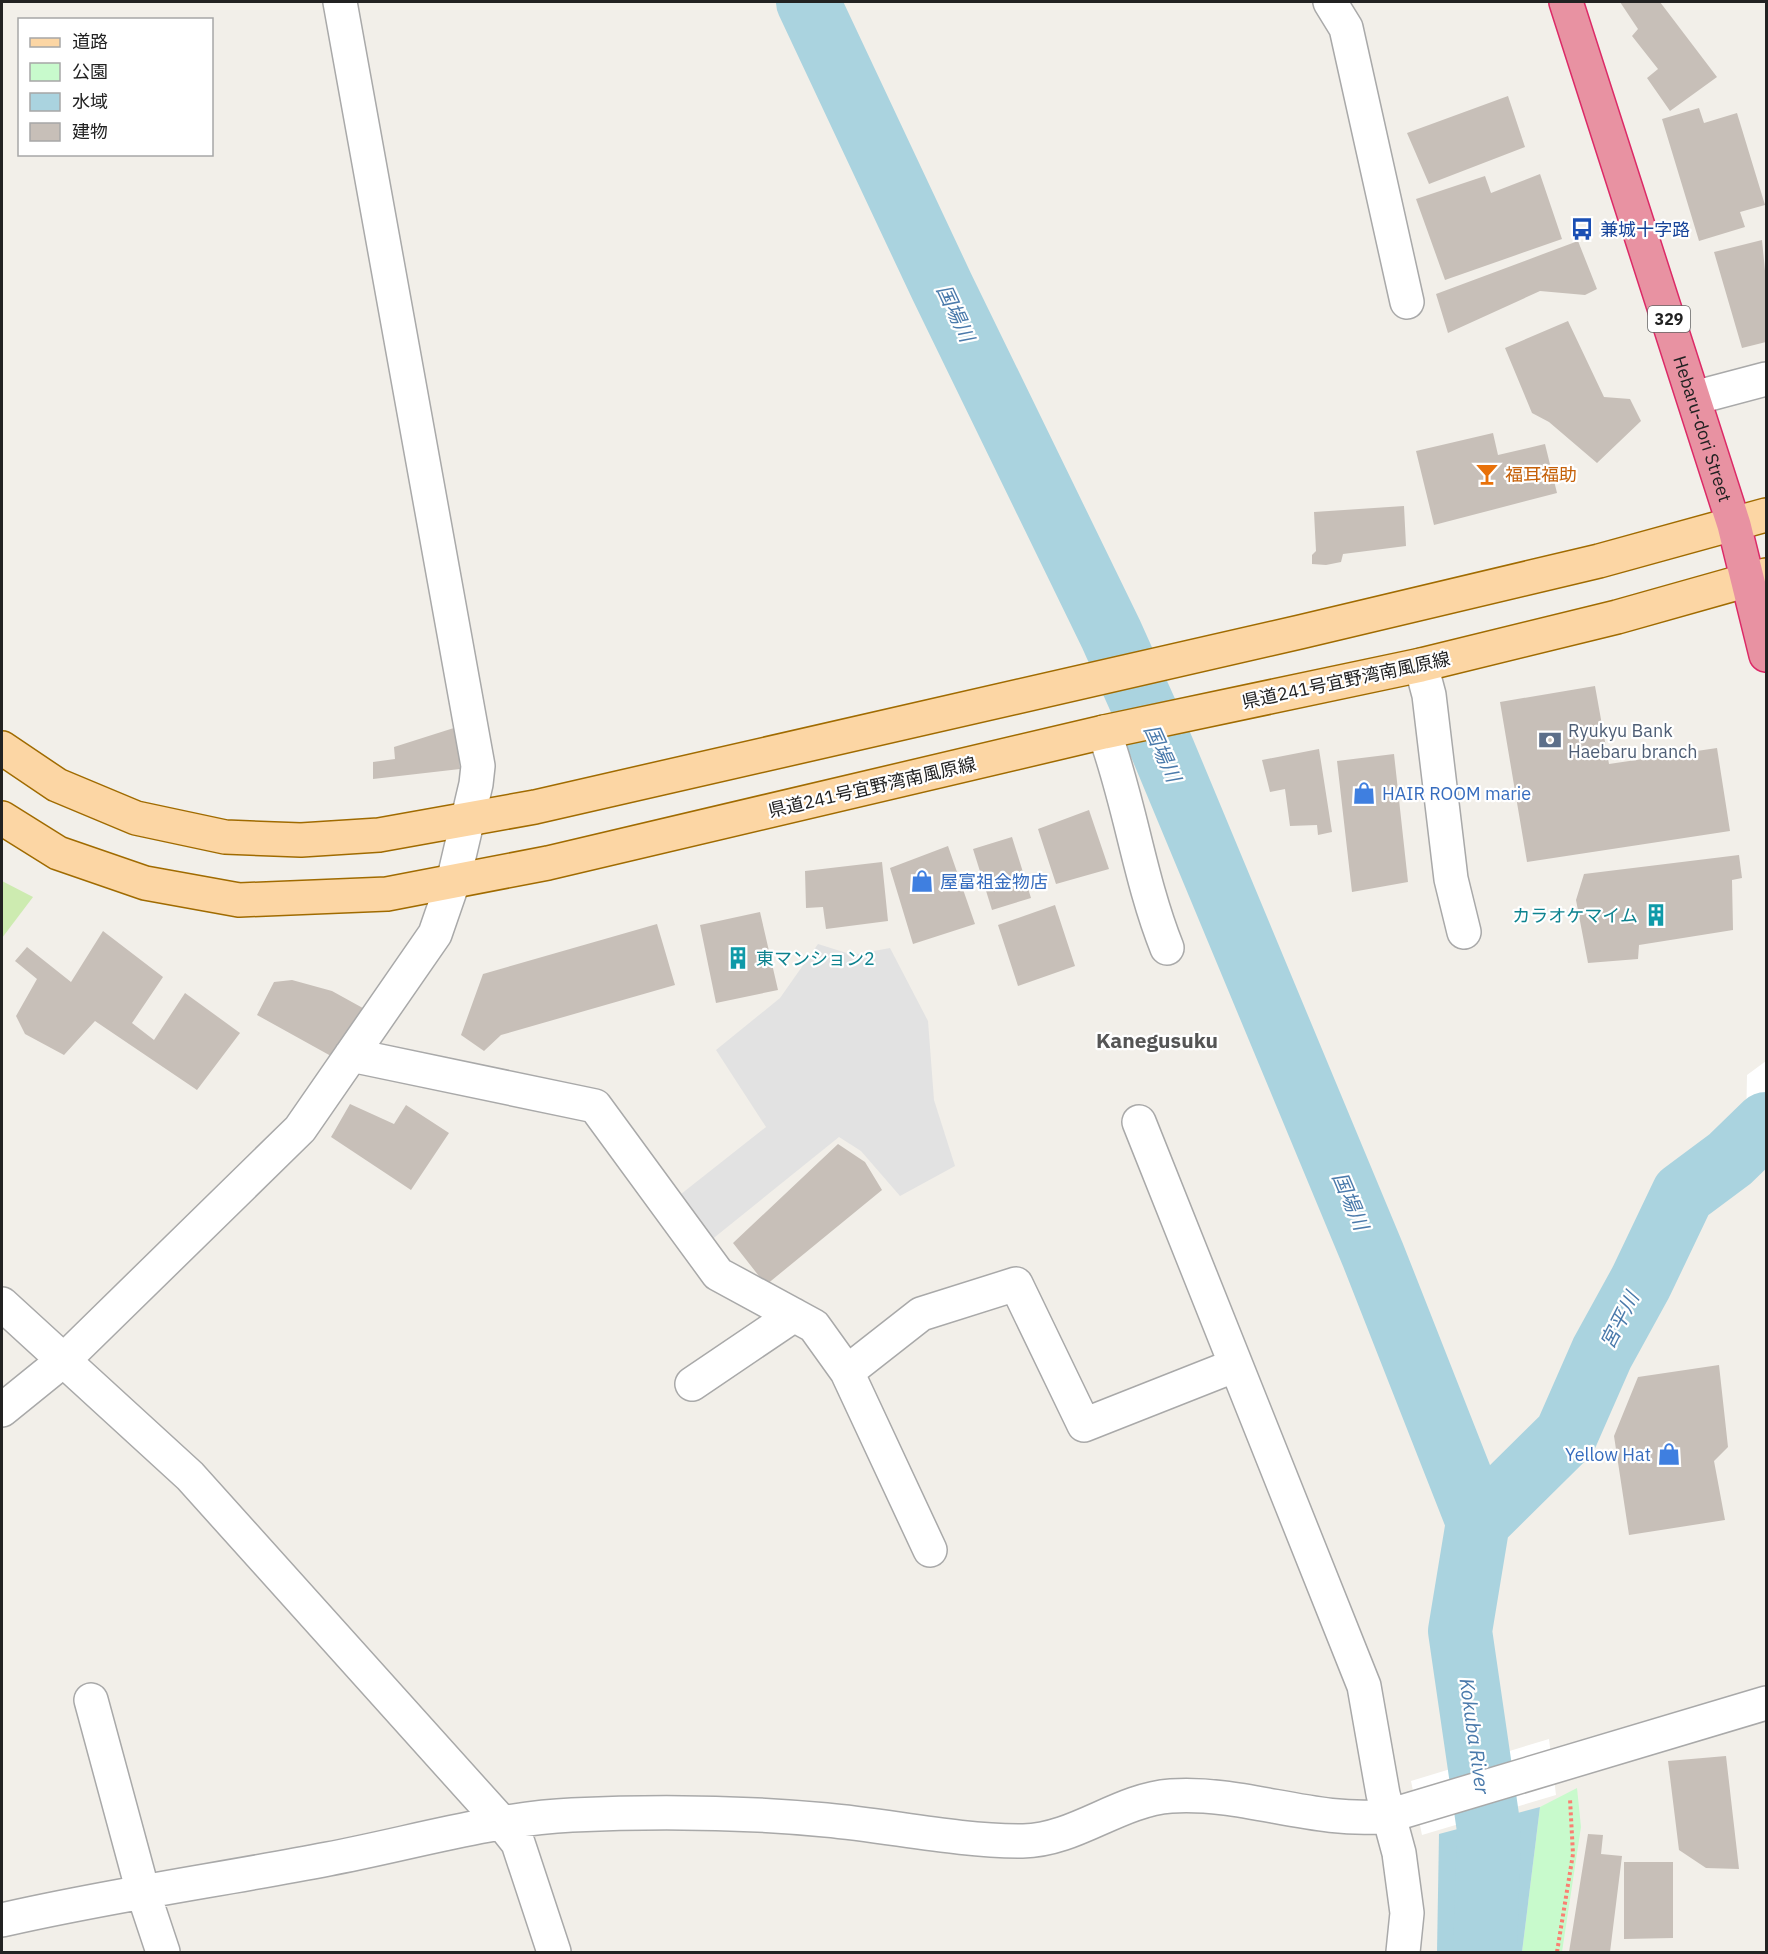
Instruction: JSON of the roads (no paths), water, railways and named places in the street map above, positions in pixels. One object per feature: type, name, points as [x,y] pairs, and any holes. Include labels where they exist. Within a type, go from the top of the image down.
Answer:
[{"type":"highway","name":"Hebaru-dori Street","points":[[1566,2],[1734,525],[1757,578],[1767,655]]},
{"type":"main road","points":[[2,748],[57,785],[136,818],[225,837],[301,840],[379,836],[466,821],[1198,656],[1599,561],[1767,515]]},
{"type":"main road","name":"県道241号宜野湾南風原線","points":[[2,818],[58,853],[145,883],[239,900],[387,894],[548,863],[1111,731],[1421,665],[1757,578]]},
{"type":"street","points":[[2,1410],[65,1359],[300,1130],[435,934],[453,882],[476,784],[478,766],[340,2]]},
{"type":"street","points":[[1330,2],[1346,28],[1407,302]]},
{"type":"street","points":[[1694,398],[1767,379]]},
{"type":"street","points":[[1421,665],[1428,695],[1451,879],[1464,932]]},
{"type":"street","points":[[1111,731],[1157,923],[1167,948]]},
{"type":"street","points":[[351,1055],[595,1106],[718,1274],[814,1326],[847,1372],[930,1550]]},
{"type":"street","points":[[1139,1122],[1364,1686],[1402,1812],[1399,1853],[1407,1913],[1403,1953]]},
{"type":"street","points":[[847,1372],[921,1314],[1017,1284],[1084,1425],[1236,1365]]},
{"type":"street","points":[[2,1304],[65,1359],[190,1476],[503,1824],[518,1843],[554,1953]]},
{"type":"street","points":[[692,1384],[794,1314]]},
{"type":"street","points":[[91,1700],[143,1892],[163,1953]]},
{"type":"street","points":[[2,1920],[97,1898],[328,1859],[503,1824],[571,1815],[779,1816],[1026,1841],[1060,1834],[1094,1823],[1131,1805],[1166,1797],[1201,1795],[1322,1816],[1362,1819],[1402,1812],[1767,1703]]},
{"type":"water","points":[[1540,1807],[1522,1952],[1437,1952],[1439,1834]]},
{"type":"waterway","name":"国場川","points":[[808,2],[942,287],[1111,634],[1162,748],[1373,1255],[1478,1522],[1460,1631],[1489,1830],[1485,1952]]},
{"type":"waterway","name":"宮平川","points":[[1478,1522],[1566,1435],[1602,1353],[1641,1282],[1683,1194],[1730,1159],[1766,1124]]},
{"type":"place","name":"兼城十字路","points":[[1582,229]]},
{"type":"place","name":"福耳福助","points":[[1487,474]]},
{"type":"place","name":"Ryukyu Bank Haebaru branch","points":[[1550,740]]},
{"type":"place","name":"HAIR ROOM marie","points":[[1364,793]]},
{"type":"place","name":"屋富祖金物店","points":[[922,881]]},
{"type":"place","name":"カラオケマイム","points":[[1656,915]]},
{"type":"place","name":"東マンション2","points":[[738,958]]},
{"type":"place","name":"Yellow Hat","points":[[1669,1454]]},
{"type":"district","name":"Kanegusuku","points":[[1157,1040]]},
{"type":"water label","name":"Kokuba River","points":[[1475,1736]]}]
